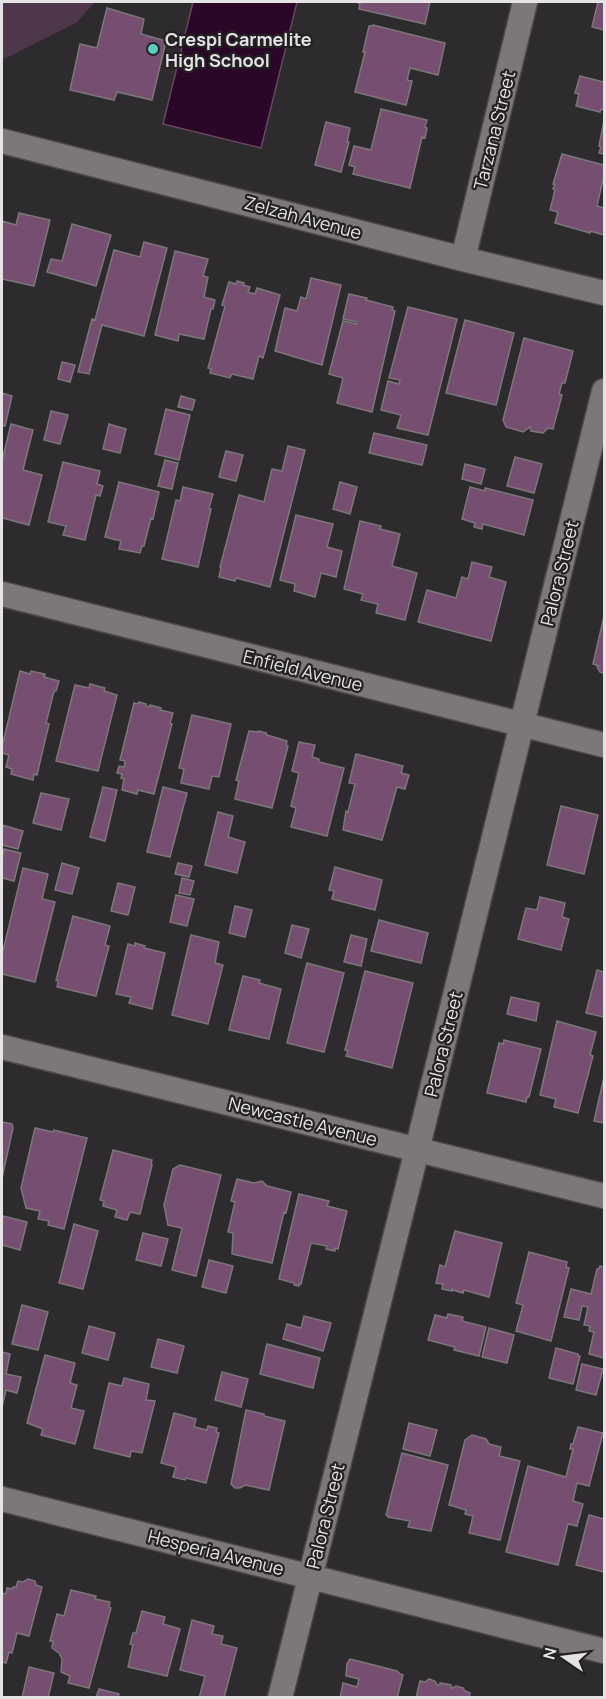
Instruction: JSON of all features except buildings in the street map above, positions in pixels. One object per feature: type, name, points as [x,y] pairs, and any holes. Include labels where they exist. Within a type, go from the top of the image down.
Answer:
[{"type":"street","name":"Tarzana Street","points":[[463,259],[525,2]]},
{"type":"street","name":"Zelzah Avenue","points":[[2,141],[604,293]]},
{"type":"street","name":"Palora Street","points":[[280,1698],[604,391]]},
{"type":"street","name":"Enfield Avenue","points":[[2,594],[604,745]]},
{"type":"street","name":"Newcastle Avenue","points":[[2,1047],[604,1196]]},
{"type":"street","name":"Hesperia Avenue","points":[[2,1499],[604,1651]]},
{"type":"shaded area","points":[[2,2],[95,2],[77,22],[2,59]]},
{"type":"shaded area","points":[[193,2],[297,2],[261,148],[163,124]]},
{"type":"place","name":"Crespi Carmelite High School","points":[[153,49]]}]
